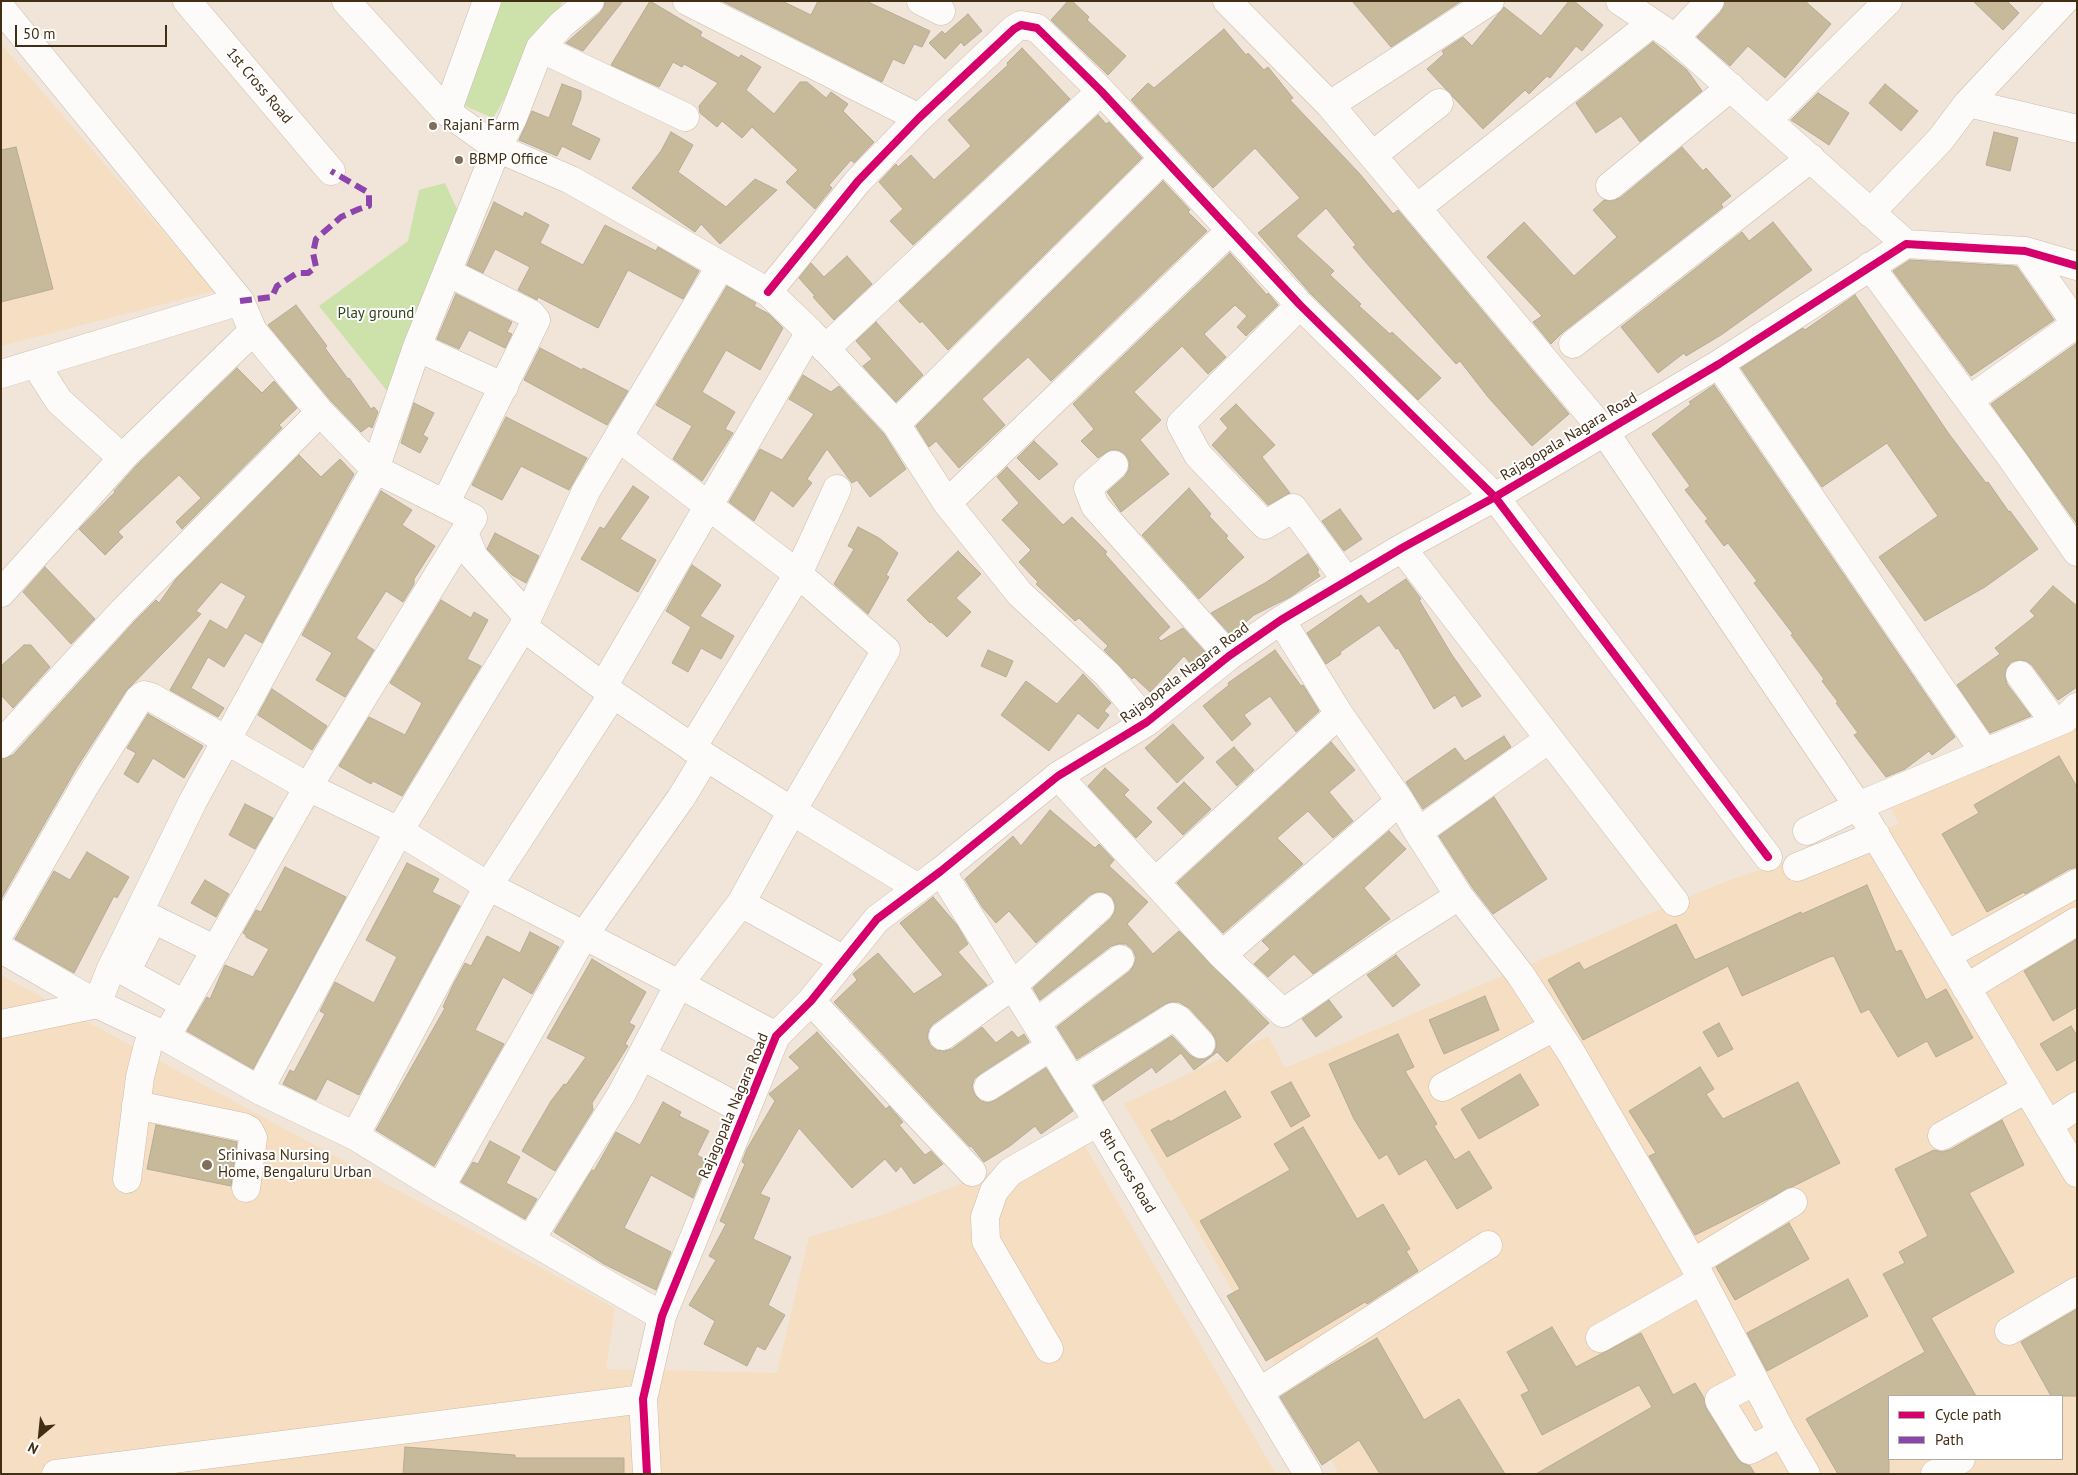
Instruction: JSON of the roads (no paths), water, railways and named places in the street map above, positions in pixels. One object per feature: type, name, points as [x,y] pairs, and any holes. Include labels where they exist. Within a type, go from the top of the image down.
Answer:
[{"type":"street","name":"1st Cross Road","points":[[187,1],[331,171]]},
{"type":"street","points":[[346,1],[447,112],[497,148],[571,180],[720,267],[768,292],[817,340],[896,424],[946,502],[1020,594],[1108,675],[1147,722]]},
{"type":"street","points":[[97,1004],[110,971],[193,801],[375,469],[417,347],[497,148],[512,120],[540,48],[562,24],[590,1]]},
{"type":"street","points":[[687,1],[919,118]]},
{"type":"street","points":[[1227,1],[1330,105],[1604,431],[1858,806],[2077,1173]]},
{"type":"street","points":[[1330,105],[1490,1]]},
{"type":"street","points":[[1620,1],[1675,38],[1906,244],[2025,252],[2077,266]]},
{"type":"street","points":[[1675,38],[1710,1]]},
{"type":"street","points":[[1768,120],[1888,1]]},
{"type":"street","points":[[1870,213],[1940,140],[1968,103],[2064,1]]},
{"type":"street","points":[[447,112],[484,3]]},
{"type":"street","points":[[1,8],[240,301],[253,331],[320,412],[375,469],[473,518],[308,787],[184,1004],[154,1031]]},
{"type":"street","points":[[1417,208],[1652,23]]},
{"type":"street","points":[[768,292],[858,181],[919,118],[1021,24],[1037,28],[1101,91],[1300,305],[1495,497],[1768,857]]},
{"type":"street","points":[[540,48],[685,117]]},
{"type":"street","points":[[1610,186],[1731,87]]},
{"type":"street","points":[[355,1136],[488,886],[608,689],[709,505],[817,340],[1101,91]]},
{"type":"street","points":[[1373,155],[1439,103]]},
{"type":"street","points":[[1968,103],[2077,129]]},
{"type":"street","points":[[896,424],[1164,158]]},
{"type":"street","points":[[1573,344],[1811,158]]},
{"type":"street","points":[[946,502],[1231,230]]},
{"type":"street","name":"Rajagopala Nagara Road","points":[[647,1474],[643,1399],[662,1316],[776,1036],[811,1001],[877,919],[941,871],[1058,776],[1147,722],[1229,656],[1281,620],[1402,548],[1495,497],[1719,364],[1906,244]]},
{"type":"street","points":[[1969,400],[2076,324],[2025,252]]},
{"type":"street","points":[[1870,266],[1969,400],[2077,552]]},
{"type":"street","points":[[259,1090],[398,831],[526,622],[586,491],[720,267]]},
{"type":"street","points":[[445,504],[536,320],[531,314],[447,272]]},
{"type":"street","points":[[1,374],[36,365],[240,301]]},
{"type":"street","points":[[1300,305],[1181,424],[1198,455],[1265,525],[1293,508],[1347,581]]},
{"type":"street","points":[[1,593],[125,455],[253,331]]},
{"type":"street","points":[[417,347],[504,387]]},
{"type":"street","points":[[1719,364],[1985,753]]},
{"type":"street","points":[[36,365],[59,401],[120,456],[125,455]]},
{"type":"street","points":[[1,744],[123,610],[320,412]]},
{"type":"street","points":[[530,1240],[621,1095],[679,984],[741,903],[886,650],[798,574],[618,437]]},
{"type":"street","points":[[1114,465],[1088,488],[1095,506],[1229,656]]},
{"type":"street","points":[[440,1188],[584,935],[681,798],[699,753],[798,574],[836,489]]},
{"type":"street","points":[[464,533],[474,557],[526,622],[608,689],[699,753],[918,888]]},
{"type":"street","points":[[1402,548],[1675,902]]},
{"type":"street","points":[[1281,620],[1339,714],[1400,801],[1459,896],[1520,974],[1554,1027],[1698,1272],[1782,1433],[1806,1474]]},
{"type":"street","points":[[2020,675],[2055,723]]},
{"type":"street","points":[[1,931],[84,787],[139,699],[144,695],[151,697],[308,787],[398,831],[488,886],[776,1036]]},
{"type":"street","points":[[1807,831],[1858,806],[2065,719],[2077,707]]},
{"type":"street","points":[[1155,882],[1339,714]]},
{"type":"street","points":[[1418,832],[1549,740]]},
{"type":"street","points":[[1058,776],[1222,955],[1282,1014],[1394,937],[1459,896]]},
{"type":"street","points":[[1222,955],[1400,801]]},
{"type":"street","points":[[1797,867],[1876,835]]},
{"type":"street","name":"8th Cross Road","points":[[941,871],[1098,1122],[1308,1474]]},
{"type":"street","points":[[1947,955],[2077,883]]},
{"type":"street","points":[[741,903],[844,960]]},
{"type":"street","points":[[943,1036],[1012,986],[1100,907]]},
{"type":"street","points":[[184,1004],[126,972],[153,919],[216,950]]},
{"type":"street","points":[[1966,988],[2077,921]]},
{"type":"street","points":[[1,949],[97,1004],[154,1031],[259,1090],[355,1136],[440,1188],[662,1316]]},
{"type":"street","points":[[1036,1024],[1120,959]]},
{"type":"street","points":[[127,1179],[136,1105],[144,1060],[154,1031],[156,988]]},
{"type":"street","points":[[811,1001],[972,1172]]},
{"type":"street","points":[[1,1024],[97,1004]]},
{"type":"street","points":[[1072,1081],[1174,1017],[1201,1044]]},
{"type":"street","points":[[1444,1087],[1554,1027]]},
{"type":"street","points":[[988,1088],[1050,1047]]},
{"type":"street","points":[[642,1056],[745,1111]]},
{"type":"street","points":[[1942,1136],[2026,1089]]},
{"type":"street","points":[[136,1105],[243,1126],[249,1130],[253,1138],[246,1188]]},
{"type":"street","points":[[2048,1125],[2077,1106]]},
{"type":"street","points":[[1049,1350],[986,1241],[986,1217],[994,1190],[1010,1172],[1098,1122]]},
{"type":"street","points":[[1600,1338],[1698,1272],[1793,1202]]},
{"type":"street","points":[[1259,1392],[1488,1245]]},
{"type":"street","points":[[2009,1331],[2077,1290]]},
{"type":"street","points":[[1755,1382],[1719,1400],[1750,1450],[1782,1433]]},
{"type":"street","points":[[56,1474],[643,1399]]},
{"type":"street","points":[[1935,1474],[1959,1460]]},
{"type":"place","name":"Rajani Farm","points":[[433,126]]},
{"type":"place","name":"BBMP Office","points":[[459,160]]},
{"type":"place","name":"Srinivasa Nursing Home, Bengaluru Urban","points":[[207,1165]]},
{"type":"park label","name":"Play ground","points":[[376,314]]}]
